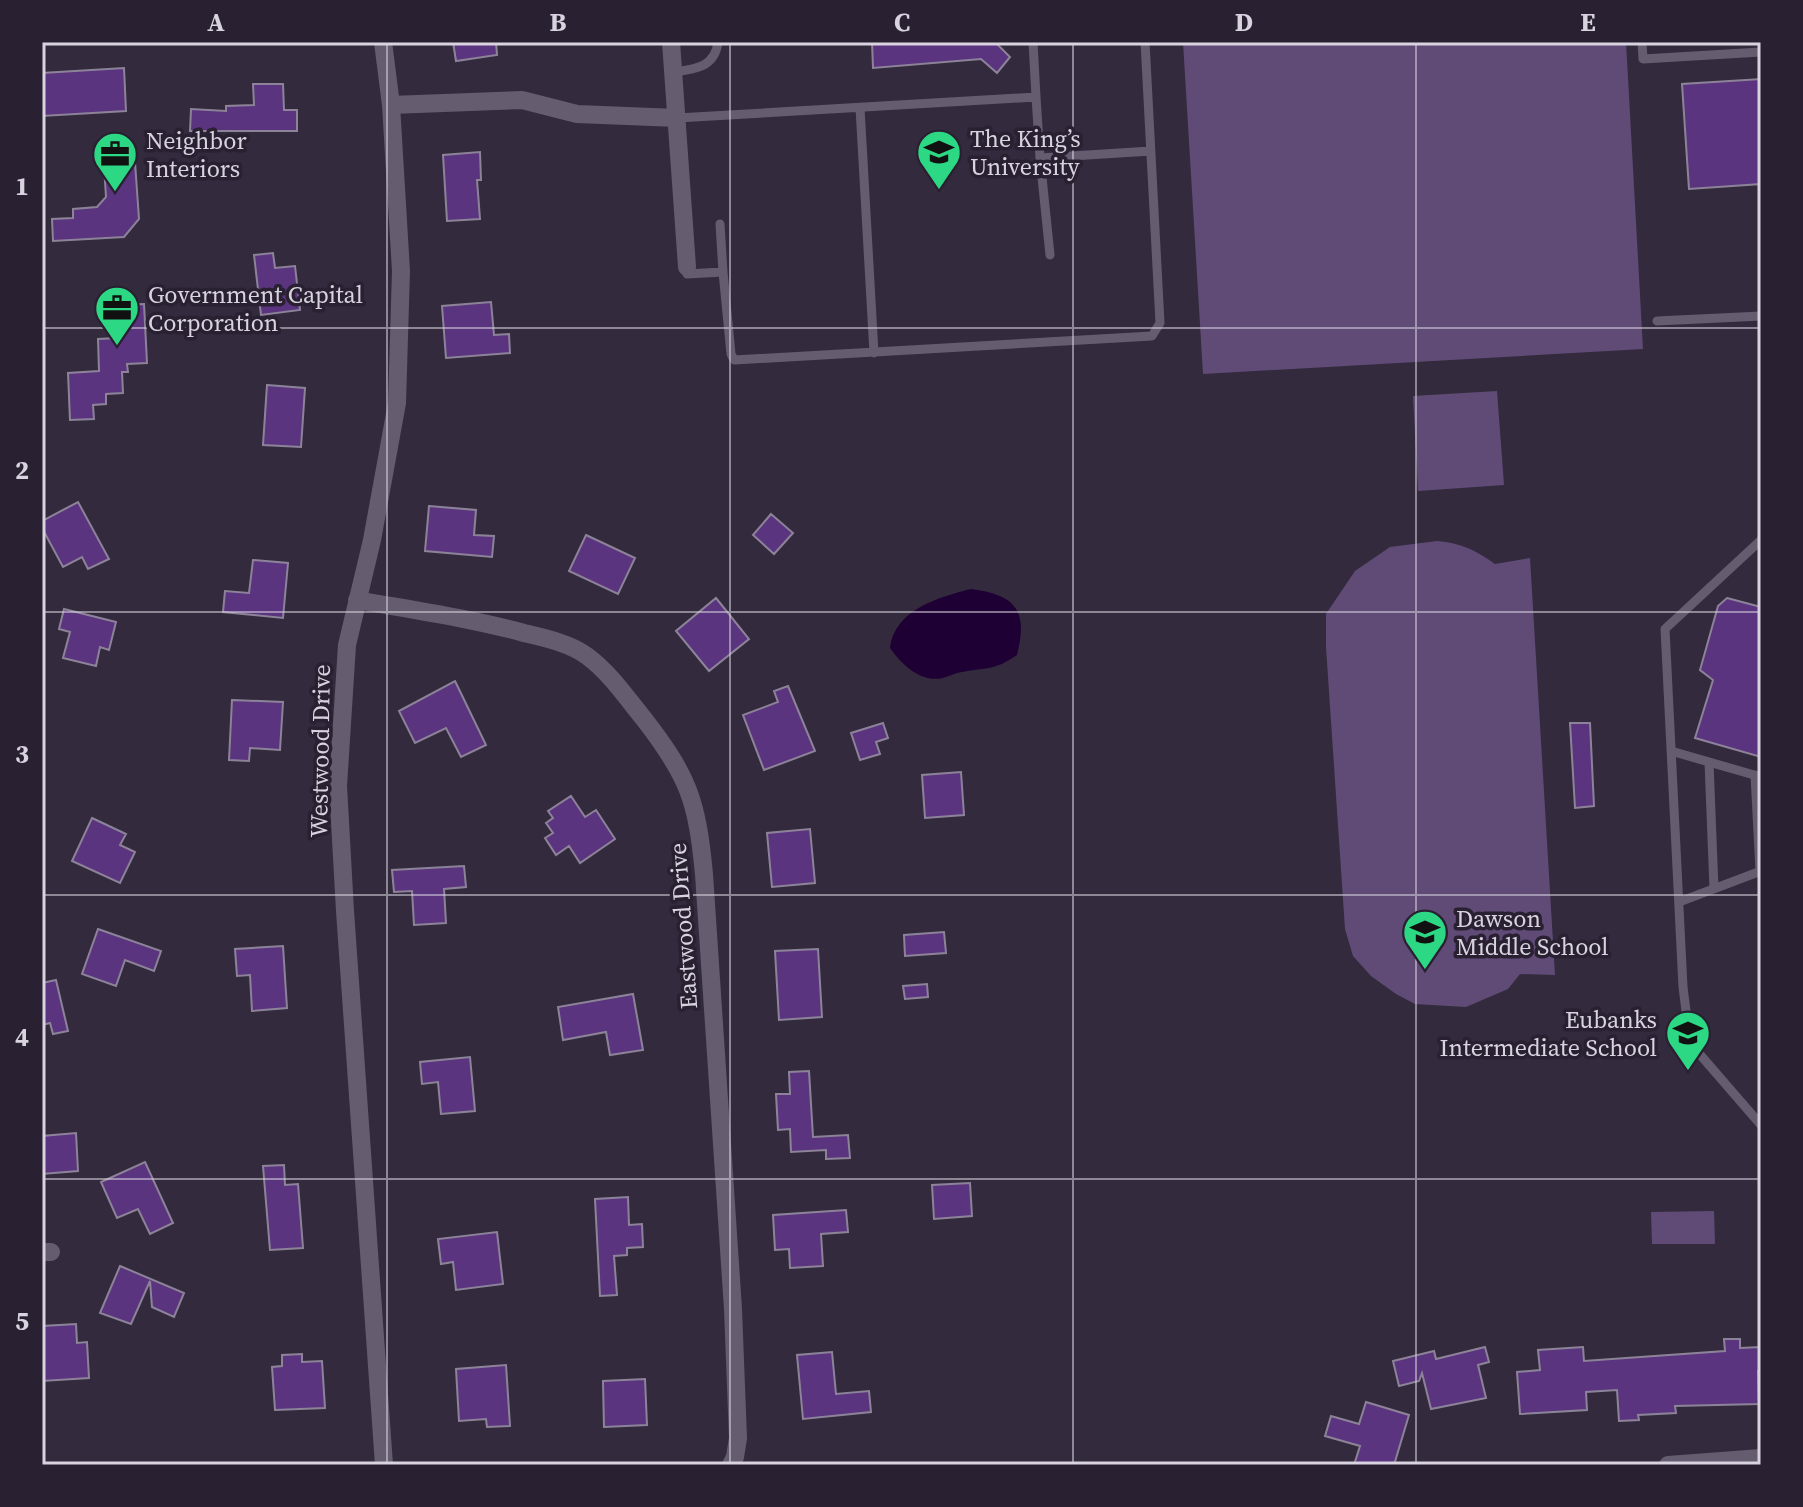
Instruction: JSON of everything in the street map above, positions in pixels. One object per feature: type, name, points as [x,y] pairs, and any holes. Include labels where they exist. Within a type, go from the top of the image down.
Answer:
[{"type":"street","name":"Westwood Drive","points":[[383,42],[391,105],[401,271],[397,403],[372,540],[347,645],[338,786],[384,1465]]},
{"type":"street","points":[[671,42],[687,267]]},
{"type":"street","points":[[391,105],[522,100],[577,114],[677,118]]},
{"type":"street","name":"Eastwood Drive","points":[[357,600],[495,625],[553,640],[584,654],[606,672],[671,754],[691,791],[699,822],[704,874],[733,1309],[738,1438],[731,1465]]},
{"type":"street","points":[[1679,1465],[1761,1458]]},
{"type":"lane","points":[[674,72],[702,68],[717,54],[718,42]]},
{"type":"lane","points":[[1033,42],[1050,255]]},
{"type":"lane","points":[[720,224],[734,360],[1152,336],[1160,323],[1145,42]]},
{"type":"lane","points":[[1642,42],[1643,59],[1761,52]]},
{"type":"lane","points":[[677,118],[1036,97]]},
{"type":"lane","points":[[860,108],[874,353]]},
{"type":"lane","points":[[1040,158],[1151,151]]},
{"type":"lane","points":[[687,267],[687,274],[723,272]]},
{"type":"lane","points":[[1657,321],[1761,316]]},
{"type":"lane","points":[[1761,540],[1665,629],[1683,987],[1690,1043],[1761,1125]]},
{"type":"lane","points":[[1671,751],[1758,776],[1761,871],[1679,902]]},
{"type":"lane","points":[[1709,762],[1714,889]]},
{"type":"shaded area","points":[[1183,42],[1626,42],[1643,349],[1203,374]]},
{"type":"shaded area","points":[[1497,391],[1504,485],[1418,491],[1413,396]]},
{"type":"shaded area","points":[[1437,541],[1468,548],[1495,564],[1530,558],[1555,975],[1520,974],[1508,989],[1466,1007],[1415,1004],[1371,976],[1353,956],[1345,929],[1326,647],[1326,614],[1355,571],[1390,547]]},
{"type":"shaded area","points":[[971,589],[999,596],[1015,608],[1021,627],[1017,655],[996,666],[935,679],[920,675],[900,661],[890,648],[900,624],[932,601]]},
{"type":"shaded area","points":[[1714,1211],[1715,1244],[1652,1244],[1651,1212]]},
{"type":"building","points":[[453,42],[496,42],[497,55],[456,61]]},
{"type":"building","points":[[872,42],[995,42],[1010,57],[997,73],[981,59],[873,68]]},
{"type":"building","points":[[124,68],[126,111],[42,116],[42,73]]},
{"type":"building","points":[[1761,79],[1761,184],[1689,189],[1682,84]]},
{"type":"building","points":[[253,84],[283,84],[284,110],[297,110],[297,131],[190,131],[191,109],[226,111],[226,106],[254,105]]},
{"type":"building","points":[[134,148],[139,219],[124,237],[53,241],[52,219],[73,218],[73,209],[97,207],[106,197],[103,150]]},
{"type":"building","points":[[480,152],[481,180],[477,180],[480,219],[447,221],[443,155]]},
{"type":"building","points":[[273,253],[275,268],[295,266],[300,310],[261,315],[254,255]]},
{"type":"building","points":[[491,302],[494,335],[509,334],[510,353],[446,358],[442,306]]},
{"type":"building","points":[[144,304],[147,363],[127,364],[128,372],[122,372],[123,393],[106,394],[106,404],[93,405],[94,419],[70,420],[68,373],[99,371],[98,339],[117,338],[115,305]]},
{"type":"building","points":[[267,385],[305,388],[301,447],[263,445]]},
{"type":"building","points":[[78,502],[109,559],[88,569],[82,557],[63,567],[42,528],[42,521]]},
{"type":"building","points":[[429,506],[476,510],[474,535],[494,536],[492,557],[425,551]]},
{"type":"building","points":[[771,514],[793,533],[774,554],[753,535]]},
{"type":"building","points":[[586,535],[635,558],[618,594],[569,571]]},
{"type":"building","points":[[253,560],[288,563],[283,618],[223,612],[225,591],[249,593]]},
{"type":"building","points":[[716,598],[749,639],[709,671],[676,631]]},
{"type":"building","points":[[1727,598],[1761,607],[1761,757],[1695,738],[1713,680],[1700,670],[1718,606]]},
{"type":"building","points":[[64,609],[116,622],[109,650],[100,647],[96,666],[63,658],[70,632],[59,629]]},
{"type":"building","points":[[455,681],[486,745],[461,757],[446,728],[415,743],[399,711]]},
{"type":"building","points":[[788,686],[815,751],[764,770],[743,715],[778,702],[774,691]]},
{"type":"building","points":[[232,700],[283,702],[280,750],[250,748],[249,761],[229,760]]},
{"type":"building","points":[[883,723],[888,738],[876,742],[880,754],[860,760],[851,733]]},
{"type":"building","points":[[1570,723],[1590,723],[1594,806],[1575,808]]},
{"type":"building","points":[[961,772],[964,815],[925,818],[922,775]]},
{"type":"building","points":[[571,796],[585,817],[596,810],[615,839],[580,863],[569,846],[556,855],[545,838],[553,833],[546,823],[553,818],[548,811]]},
{"type":"building","points":[[92,818],[126,834],[120,845],[135,852],[120,883],[72,861]]},
{"type":"building","points":[[810,829],[815,883],[772,887],[767,833]]},
{"type":"building","points":[[464,866],[466,887],[444,889],[446,923],[414,925],[412,891],[394,892],[392,870]]},
{"type":"building","points":[[98,929],[161,951],[154,971],[125,960],[116,986],[82,974]]},
{"type":"building","points":[[944,932],[946,953],[905,956],[904,935]]},
{"type":"building","points":[[283,946],[287,1008],[252,1011],[250,975],[237,976],[235,949]]},
{"type":"building","points":[[818,949],[822,1017],[779,1020],[775,951]]},
{"type":"building","points":[[56,980],[68,1031],[53,1034],[50,1023],[42,1025],[42,983]]},
{"type":"building","points":[[927,984],[928,997],[905,999],[903,986]]},
{"type":"building","points":[[633,994],[643,1050],[610,1055],[606,1032],[563,1040],[558,1007]]},
{"type":"building","points":[[470,1057],[475,1111],[441,1114],[438,1082],[422,1084],[420,1062]]},
{"type":"building","points":[[809,1071],[813,1137],[848,1135],[850,1158],[826,1159],[826,1150],[791,1152],[790,1129],[778,1130],[776,1094],[790,1094],[789,1072]]},
{"type":"building","points":[[76,1133],[78,1171],[42,1174],[42,1136]]},
{"type":"building","points":[[145,1162],[173,1223],[150,1234],[138,1209],[117,1218],[101,1182]]},
{"type":"building","points":[[284,1165],[285,1185],[298,1184],[303,1248],[270,1250],[263,1166]]},
{"type":"building","points":[[970,1183],[972,1216],[934,1219],[932,1185]]},
{"type":"building","points":[[628,1197],[629,1225],[642,1224],[643,1247],[627,1248],[627,1255],[614,1256],[617,1295],[600,1296],[595,1199]]},
{"type":"building","points":[[846,1210],[848,1232],[821,1234],[823,1266],[790,1268],[789,1249],[775,1250],[773,1215]]},
{"type":"building","points":[[497,1232],[503,1284],[456,1290],[453,1262],[441,1264],[438,1239]]},
{"type":"building","points":[[120,1266],[184,1293],[174,1317],[152,1307],[150,1281],[131,1324],[100,1313]]},
{"type":"building","points":[[76,1324],[77,1343],[87,1342],[89,1378],[42,1381],[42,1326]]},
{"type":"building","points":[[1724,1339],[1740,1339],[1740,1348],[1761,1347],[1759,1404],[1675,1406],[1676,1413],[1638,1415],[1639,1420],[1619,1421],[1617,1390],[1586,1392],[1587,1410],[1520,1414],[1517,1372],[1540,1370],[1538,1350],[1583,1347],[1584,1361],[1725,1351]]},
{"type":"building","points":[[1485,1347],[1489,1362],[1478,1365],[1486,1398],[1431,1409],[1422,1373],[1419,1381],[1399,1386],[1393,1361],[1434,1351],[1436,1359]]},
{"type":"building","points":[[832,1352],[836,1394],[869,1391],[871,1412],[803,1419],[797,1355]]},
{"type":"building","points":[[302,1354],[302,1362],[322,1361],[325,1408],[275,1410],[272,1367],[282,1366],[282,1355]]},
{"type":"building","points":[[506,1365],[510,1426],[487,1427],[486,1419],[459,1421],[456,1369]]},
{"type":"building","points":[[645,1379],[647,1425],[604,1427],[603,1381]]},
{"type":"building","points":[[1366,1402],[1409,1415],[1394,1465],[1354,1465],[1360,1446],[1325,1436],[1331,1416],[1359,1424]]},
{"type":"place","name":"The King’s University","points":[[939,191]]},
{"type":"place","name":"Neighbor Interiors","points":[[115,193]]},
{"type":"place","name":"Government Capital Corporation","points":[[117,347]]},
{"type":"place","name":"Dawson Middle School","points":[[1425,971]]},
{"type":"place","name":"Eubanks Intermediate School","points":[[1688,1072]]}]
